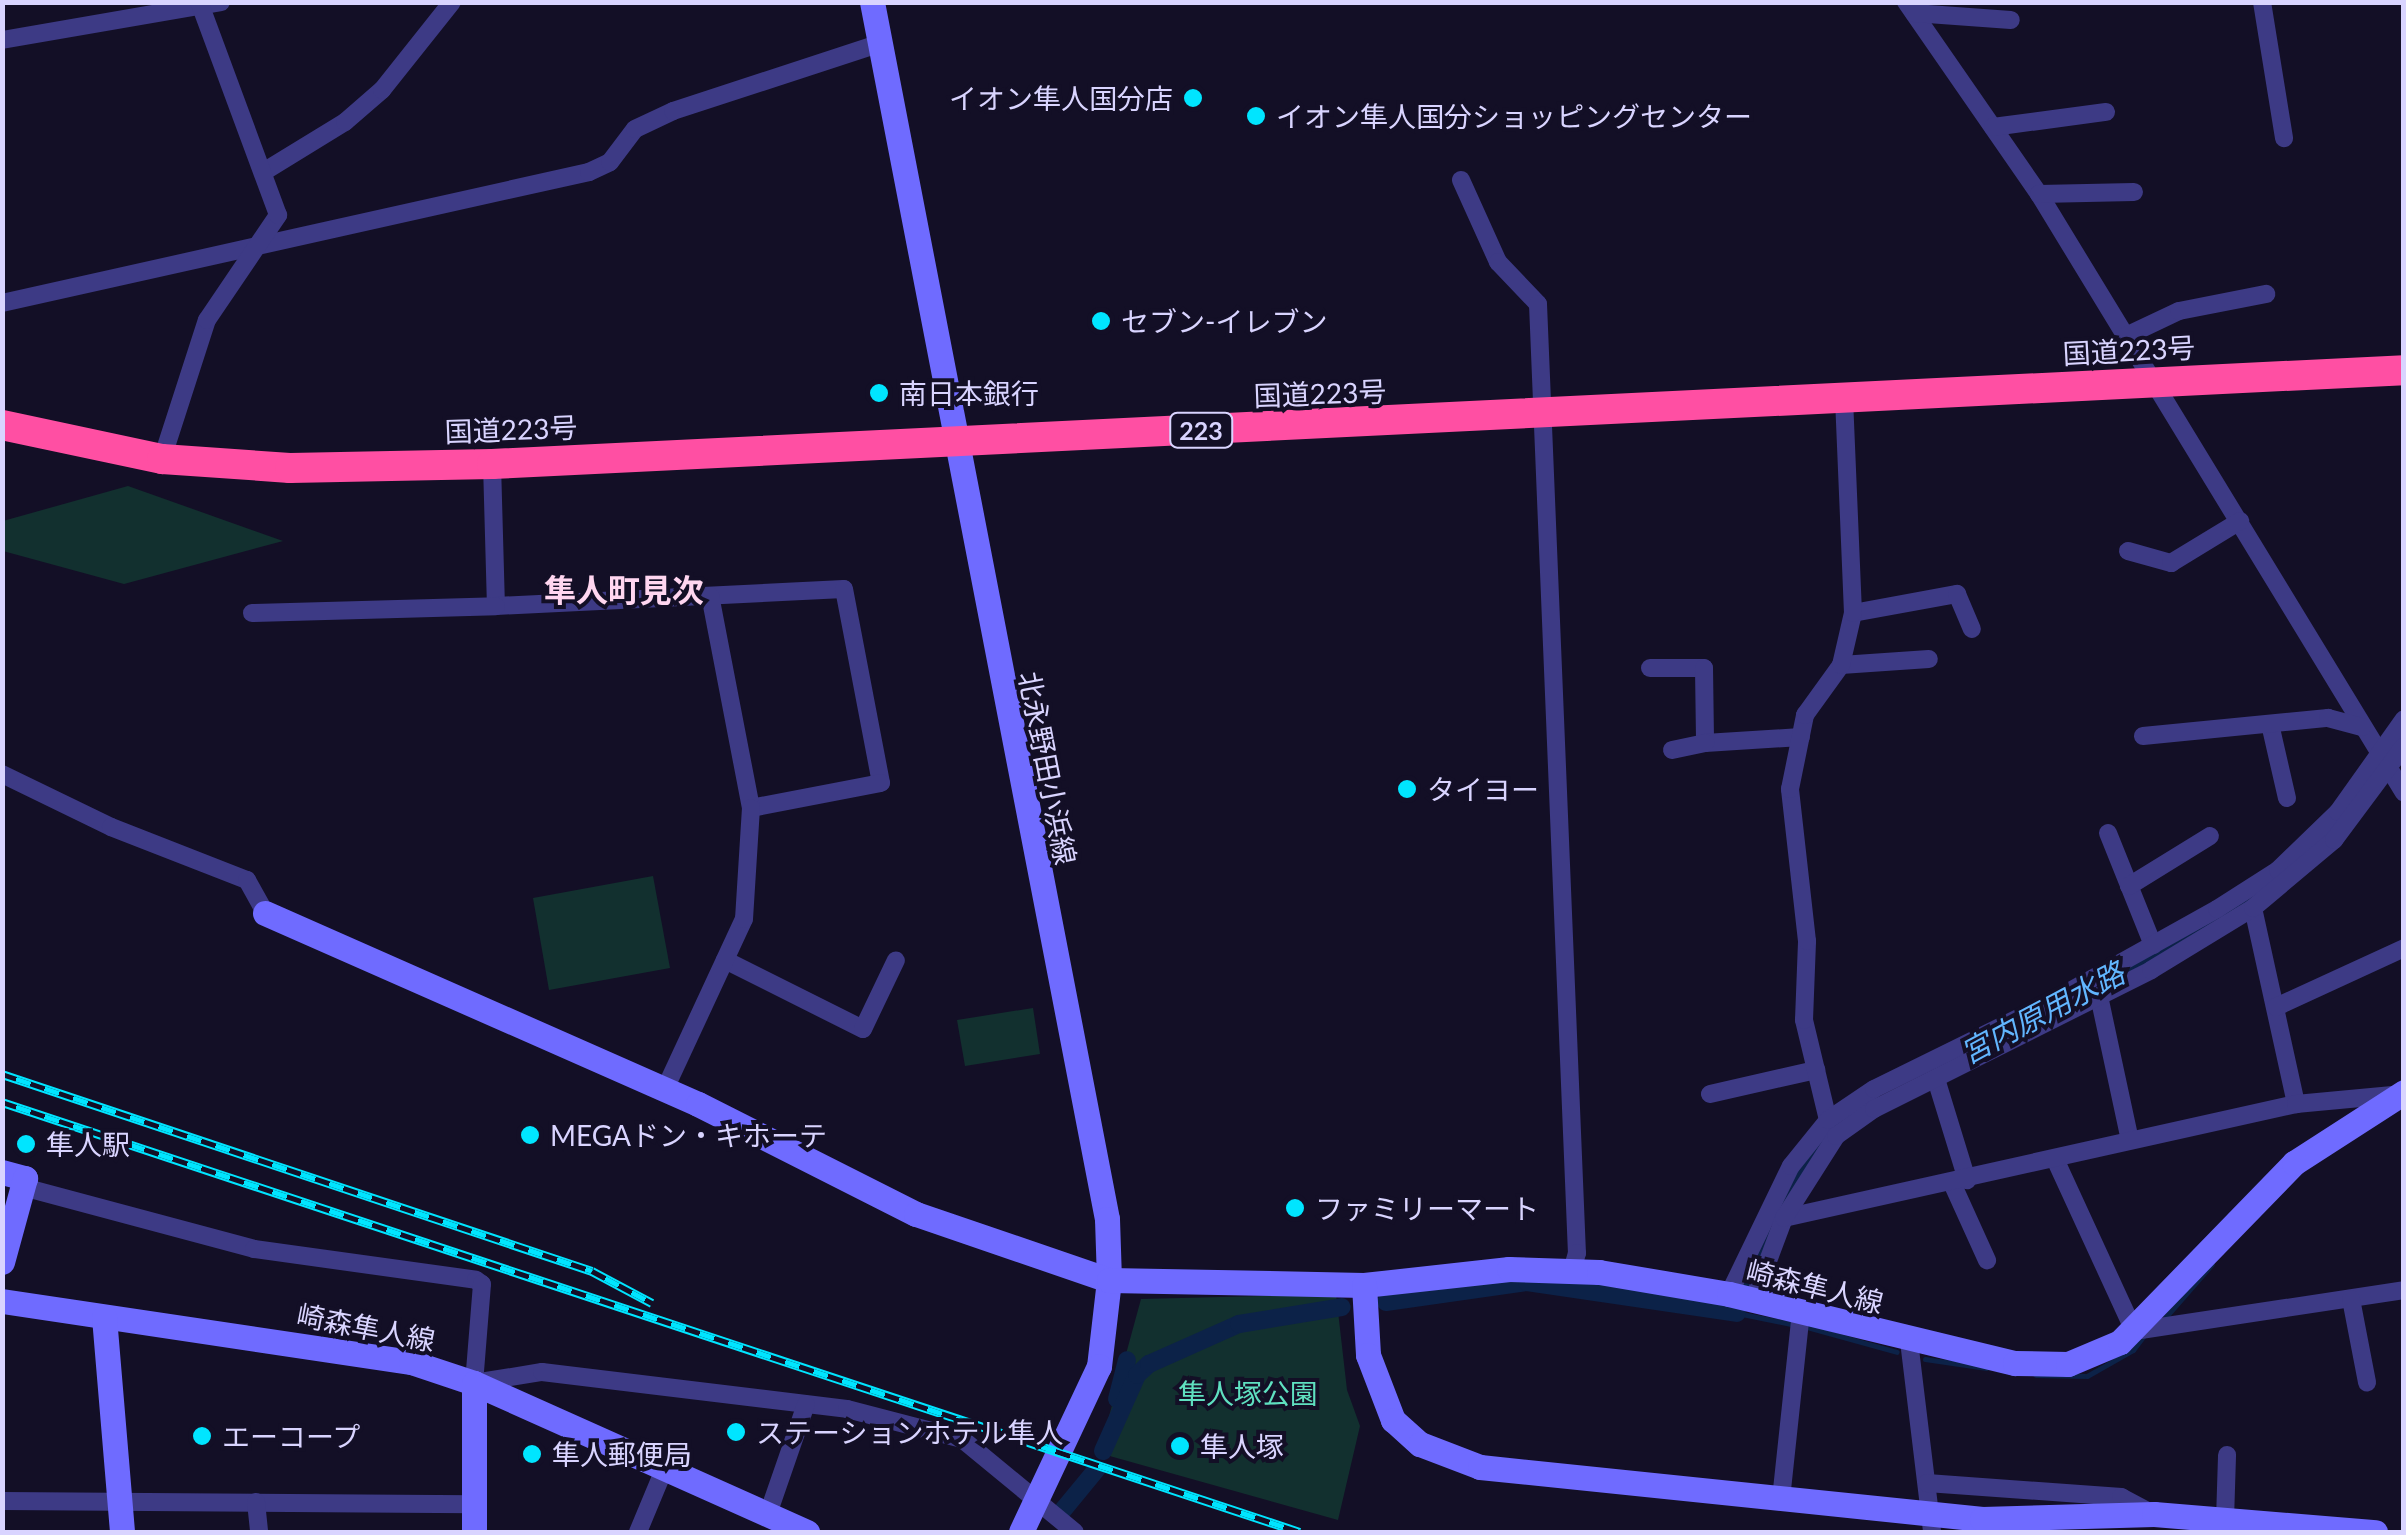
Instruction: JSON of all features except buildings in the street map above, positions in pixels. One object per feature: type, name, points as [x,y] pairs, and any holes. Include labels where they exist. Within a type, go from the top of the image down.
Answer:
[{"type":"highway","name":"国道223号","points":[[2,426],[162,459],[290,468],[492,464],[1540,416],[2404,370]]},
{"type":"main road","name":"北永野田小浜線","points":[[872,2],[952,440],[1095,1140],[1109,1280],[1099,1366],[1039,1502],[1021,1532]]},
{"type":"main road","name":"崎森隼人線","points":[[265,913],[665,1090],[916,1214],[1109,1280],[1364,1285],[1509,1268],[1572,1272],[1741,1298],[1909,1341],[2015,1363],[2068,1364],[2134,1331],[2294,1163],[2398,1094]]},
{"type":"main road","points":[[2,1262],[13,1180]]},
{"type":"main road","points":[[1364,1285],[1368,1355],[1380,1396],[1420,1444],[1480,1467],[1780,1499],[1931,1523],[2076,1525],[2154,1514],[2375,1532]]},
{"type":"main road","name":"崎森隼人線","points":[[2,1301],[411,1362],[474,1382],[807,1532]]},
{"type":"main road","points":[[104,1317],[122,1532]]},
{"type":"main road","points":[[474,1382],[474,1532]]},
{"type":"street","points":[[2,40],[221,2]]},
{"type":"street","points":[[264,171],[346,122],[382,90],[452,2]]},
{"type":"street","points":[[2262,2],[2284,138]]},
{"type":"street","points":[[162,459],[207,320],[278,214],[200,4]]},
{"type":"street","points":[[1910,8],[2011,20]]},
{"type":"street","points":[[1910,8],[2039,194],[2404,793]]},
{"type":"street","points":[[2,303],[261,240],[588,172],[610,162],[635,129],[674,111],[878,44]]},
{"type":"street","points":[[1993,127],[2106,112]]},
{"type":"street","points":[[1461,180],[1498,262],[1538,304],[1577,1253],[1572,1272]]},
{"type":"street","points":[[2039,194],[2134,192]]},
{"type":"street","points":[[2124,337],[2179,312],[2266,294]]},
{"type":"street","points":[[1828,1120],[1802,1006],[1807,940],[1790,790],[1805,715],[1841,665],[1853,612],[1844,399]]},
{"type":"street","points":[[492,464],[496,606]]},
{"type":"street","points":[[2128,551],[2170,563],[2240,521]]},
{"type":"street","points":[[252,613],[844,589],[881,783],[750,808]]},
{"type":"street","points":[[1853,612],[1957,594],[1972,628]]},
{"type":"street","points":[[665,1090],[744,918],[750,808],[710,596]]},
{"type":"street","points":[[1841,665],[1929,659]]},
{"type":"street","points":[[1650,668],[1704,668],[1706,743]]},
{"type":"street","points":[[2143,736],[2328,718],[2362,727]]},
{"type":"street","points":[[1741,1298],[1784,1218],[1836,1136],[1874,1109],[2099,996],[2253,908],[2334,840],[2384,762],[2404,719]]},
{"type":"street","points":[[2270,724],[2287,798]]},
{"type":"street","points":[[1672,750],[1706,743],[1801,737]]},
{"type":"street","points":[[1741,1298],[1791,1166],[1828,1120],[1874,1089],[2153,944],[2291,858],[2404,746]]},
{"type":"street","points":[[2,774],[111,826],[247,880],[265,913]]},
{"type":"street","points":[[2108,834],[2153,944]]},
{"type":"street","points":[[2129,886],[2210,836]]},
{"type":"street","points":[[2253,908],[2296,1104]]},
{"type":"street","points":[[2276,1008],[2404,948]]},
{"type":"street","points":[[725,960],[863,1029],[896,960]]},
{"type":"street","points":[[2099,996],[2130,1140]]},
{"type":"street","points":[[1710,1094],[1816,1070]]},
{"type":"street","points":[[1936,1079],[1959,1181],[1987,1260]]},
{"type":"street","points":[[1784,1218],[2296,1104],[2398,1094]]},
{"type":"street","points":[[2055,1159],[2134,1331],[2404,1290]]},
{"type":"street","points":[[13,1180],[254,1249],[476,1280],[482,1284],[474,1382],[542,1372],[806,1404],[962,1439],[1075,1532]]},
{"type":"street","points":[[2351,1299],[2367,1382]]},
{"type":"street","points":[[1780,1499],[1802,1313]]},
{"type":"street","points":[[1909,1341],[1931,1523]]},
{"type":"street","points":[[768,1514],[806,1404]]},
{"type":"street","points":[[2225,1520],[2227,1455]]},
{"type":"street","points":[[638,1532],[665,1467]]},
{"type":"street","points":[[1927,1483],[2121,1497],[2154,1514]]},
{"type":"street","points":[[2,1501],[474,1504]]},
{"type":"street","points":[[256,1502],[259,1532]]},
{"type":"green space","points":[[128,486],[283,541],[124,584],[3,551],[3,521]]},
{"type":"green space","points":[[653,876],[670,968],[549,990],[533,898]]},
{"type":"green space","points":[[1033,1008],[1040,1054],[965,1066],[957,1020]]},
{"type":"green space","name":"隼人塚公園","points":[[1336,1294],[1347,1390],[1360,1426],[1338,1520],[1099,1453],[1141,1299]]},
{"type":"waterway","name":"宮内原用水路","points":[[2122,972],[2268,887]]},
{"type":"waterway","name":"宮内原用水路","points":[[1782,1202],[1831,1128]]},
{"type":"waterway","name":"宮内原用水路","points":[[1747,1280],[1766,1235]]},
{"type":"waterway","points":[[2163,1320],[2212,1264]]},
{"type":"waterway","name":"宮内原用水路","points":[[1386,1302],[1527,1282],[1737,1313]]},
{"type":"waterway","name":"宮内原用水路","points":[[1103,1451],[1137,1375],[1149,1364],[1239,1324],[1342,1307]]},
{"type":"waterway","points":[[1737,1313],[1791,1324]]},
{"type":"waterway","points":[[1807,1327],[1897,1352]]},
{"type":"waterway","points":[[2036,1375],[2087,1376],[2133,1350],[2145,1334]]},
{"type":"waterway","points":[[1925,1359],[1986,1368]]},
{"type":"waterway","name":"宮内原用水路","points":[[1117,1399],[1127,1360]]},
{"type":"waterway","name":"宮内原用水路","points":[[1063,1510],[1096,1470]]},
{"type":"railway","points":[[2,1074],[592,1271],[652,1303]]},
{"type":"railway","points":[[2,1102],[1300,1532]]},
{"type":"place","name":"イオン隼人国分店","points":[[1193,98]]},
{"type":"place","name":"イオン隼人国分ショッピングセンター","points":[[1256,116]]},
{"type":"place","name":"セブン-イレブン","points":[[1101,321]]},
{"type":"place","name":"南日本銀行","points":[[879,393]]},
{"type":"place","name":"タイヨー","points":[[1407,789]]},
{"type":"place","name":"MEGAドン・キホーテ","points":[[530,1135]]},
{"type":"place","name":"隼人駅","points":[[26,1144]]},
{"type":"place","name":"ファミリーマート","points":[[1295,1208]]},
{"type":"place","name":"ステーションホテル隼人","points":[[736,1432]]},
{"type":"place","name":"エーコープ","points":[[202,1436]]},
{"type":"place","name":"隼人塚","points":[[1180,1446]]},
{"type":"place","name":"隼人郵便局","points":[[532,1454]]},
{"type":"district","name":"隼人町見次","points":[[624,590]]}]
